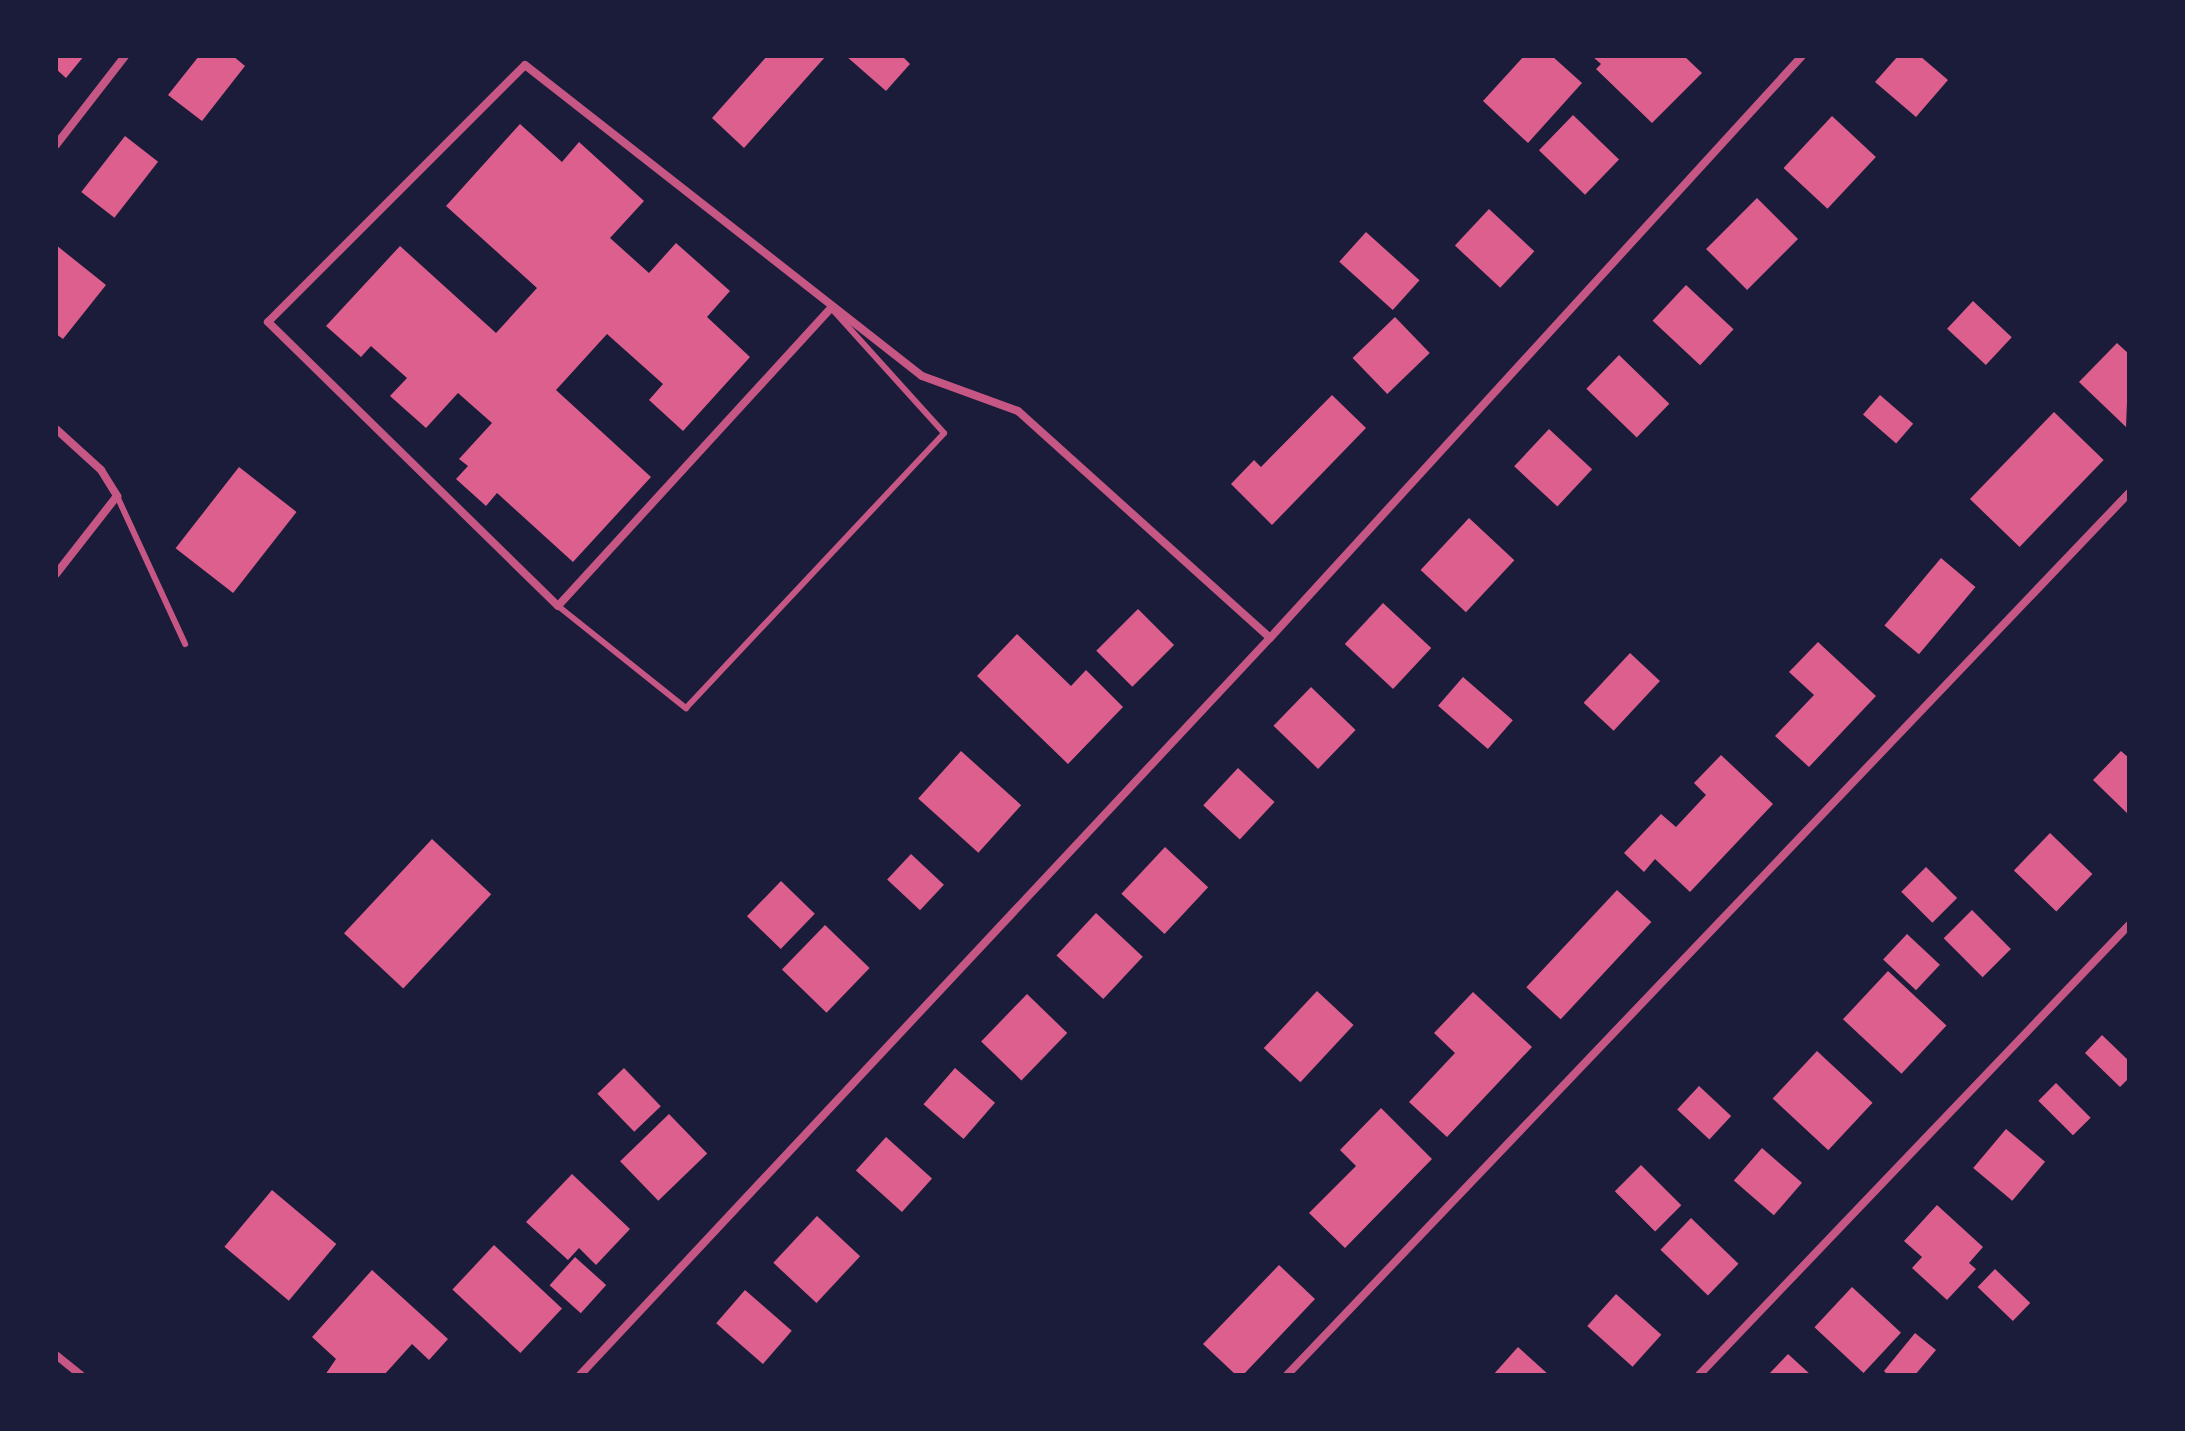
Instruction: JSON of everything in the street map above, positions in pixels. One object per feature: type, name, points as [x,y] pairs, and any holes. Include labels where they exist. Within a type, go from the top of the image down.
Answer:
[{"type":"street","points":[[56,145],[125,56]]},
{"type":"street","points":[[580,1375],[1270,638],[1802,56]]},
{"type":"street","points":[[831,308],[558,606],[268,322],[525,65],[831,308],[922,376],[1018,411],[1270,638]]},
{"type":"street","points":[[56,429],[101,470],[117,496],[56,574]]},
{"type":"street","points":[[1287,1375],[2129,493]]},
{"type":"street","points":[[1699,1375],[2129,925]]},
{"type":"street","points":[[56,1355],[81,1375]]},
{"type":"lane","points":[[558,606],[686,708],[944,433],[831,308]]},
{"type":"lane","points":[[117,496],[185,644]]},
{"type":"building","points":[[56,56],[84,56],[66,78],[56,69]]},
{"type":"building","points":[[199,56],[233,56],[245,66],[202,121],[168,95]]},
{"type":"building","points":[[767,56],[826,56],[744,148],[712,118]]},
{"type":"building","points":[[846,56],[902,56],[910,64],[886,91]]},
{"type":"building","points":[[1524,56],[1552,56],[1582,83],[1528,143],[1483,101]]},
{"type":"building","points":[[1592,56],[1684,56],[1702,73],[1652,123],[1596,69],[1601,64]]},
{"type":"building","points":[[1898,56],[1920,56],[1948,80],[1916,117],[1875,82]]},
{"type":"building","points":[[1573,115],[1619,159],[1585,195],[1539,150]]},
{"type":"building","points":[[1832,116],[1876,157],[1827,209],[1784,168]]},
{"type":"building","points":[[520,124],[562,162],[579,142],[644,201],[610,238],[649,273],[676,243],[730,291],[707,317],[750,357],[683,431],[649,400],[663,384],[607,334],[556,390],[651,477],[573,562],[497,493],[486,506],[456,479],[468,466],[459,459],[492,423],[458,393],[426,428],[390,396],[407,378],[371,346],[361,357],[326,326],[400,246],[496,333],[537,288],[446,206]]},
{"type":"building","points":[[125,136],[158,162],[114,218],[81,192]]},
{"type":"building","points":[[1757,198],[1798,239],[1747,290],[1706,249]]},
{"type":"building","points":[[1489,209],[1534,251],[1500,288],[1455,246]]},
{"type":"building","points":[[1366,232],[1420,280],[1393,310],[1339,262]]},
{"type":"building","points":[[56,245],[106,285],[63,339],[56,334]]},
{"type":"building","points":[[1686,285],[1734,329],[1700,365],[1653,321]]},
{"type":"building","points":[[1973,301],[2012,337],[1986,365],[1947,329]]},
{"type":"building","points":[[1395,317],[1430,353],[1387,394],[1353,358]]},
{"type":"building","points":[[2117,343],[2129,354],[2126,427],[2079,382]]},
{"type":"building","points":[[1619,355],[1669,404],[1637,437],[1586,389]]},
{"type":"building","points":[[1332,395],[1366,428],[1272,525],[1231,484],[1254,460],[1261,467]]},
{"type":"building","points":[[1880,395],[1913,424],[1896,443],[1863,415]]},
{"type":"building","points":[[2054,412],[2104,460],[2020,547],[1970,499]]},
{"type":"building","points":[[1549,429],[1592,469],[1557,507],[1514,466]]},
{"type":"building","points":[[239,467],[297,512],[233,593],[176,548]]},
{"type":"building","points":[[1469,518],[1514,560],[1466,612],[1421,570]]},
{"type":"building","points":[[1941,558],[1975,587],[1919,654],[1884,625]]},
{"type":"building","points":[[1383,603],[1431,648],[1393,689],[1345,644]]},
{"type":"building","points":[[1138,609],[1174,645],[1132,687],[1096,651]]},
{"type":"building","points":[[1017,634],[1071,686],[1086,670],[1123,707],[1068,764],[977,676]]},
{"type":"building","points":[[1818,642],[1876,696],[1809,767],[1775,736],[1814,695],[1789,672]]},
{"type":"building","points":[[1630,653],[1660,681],[1614,731],[1584,703]]},
{"type":"building","points":[[1463,677],[1513,720],[1488,749],[1438,706]]},
{"type":"building","points":[[1311,687],[1356,730],[1318,769],[1273,726]]},
{"type":"building","points":[[961,751],[1021,805],[978,853],[918,799]]},
{"type":"building","points":[[2121,751],[2129,758],[2129,815],[2093,780]]},
{"type":"building","points":[[1721,755],[1773,804],[1690,892],[1655,859],[1644,872],[1624,853],[1661,814],[1676,827],[1706,795],[1694,783]]},
{"type":"building","points":[[1238,768],[1275,802],[1240,839],[1203,805]]},
{"type":"building","points":[[2050,833],[2092,874],[2056,911],[2014,870]]},
{"type":"building","points":[[432,839],[491,894],[403,989],[344,933]]},
{"type":"building","points":[[1165,847],[1208,887],[1165,934],[1121,894]]},
{"type":"building","points":[[911,854],[944,885],[920,910],[887,880]]},
{"type":"building","points":[[1926,867],[1957,898],[1932,923],[1901,892]]},
{"type":"building","points":[[781,881],[815,914],[781,949],[747,916]]},
{"type":"building","points":[[1617,890],[1651,922],[1561,1019],[1526,987]]},
{"type":"building","points":[[1972,910],[2011,949],[1983,977],[1944,938]]},
{"type":"building","points":[[1096,913],[1143,957],[1103,999],[1056,955]]},
{"type":"building","points":[[825,925],[870,968],[827,1013],[782,970]]},
{"type":"building","points":[[1907,934],[1940,965],[1916,990],[1883,960]]},
{"type":"building","points":[[1888,971],[1947,1026],[1901,1074],[1843,1019]]},
{"type":"building","points":[[1317,991],[1354,1025],[1300,1082],[1264,1048]]},
{"type":"building","points":[[1473,992],[1532,1047],[1447,1137],[1409,1102],[1455,1053],[1434,1033]]},
{"type":"building","points":[[1027,994],[1067,1033],[1021,1080],[981,1041]]},
{"type":"building","points":[[2102,1035],[2129,1061],[2129,1078],[2120,1087],[2085,1053]]},
{"type":"building","points":[[1817,1051],[1873,1103],[1828,1150],[1773,1099]]},
{"type":"building","points":[[624,1068],[661,1106],[634,1132],[597,1094]]},
{"type":"building","points":[[955,1068],[995,1103],[964,1139],[924,1104]]},
{"type":"building","points":[[2056,1083],[2091,1118],[2073,1135],[2038,1101]]},
{"type":"building","points":[[1699,1086],[1731,1116],[1709,1139],[1677,1109]]},
{"type":"building","points":[[1381,1108],[1432,1159],[1345,1248],[1309,1213],[1356,1166],[1340,1150]]},
{"type":"building","points":[[669,1114],[707,1154],[658,1201],[620,1161]]},
{"type":"building","points":[[2006,1129],[2045,1162],[2012,1201],[1973,1168]]},
{"type":"building","points":[[886,1137],[932,1178],[902,1212],[856,1170]]},
{"type":"building","points":[[1762,1148],[1802,1183],[1774,1215],[1734,1180]]},
{"type":"building","points":[[1641,1165],[1681,1205],[1655,1231],[1615,1191]]},
{"type":"building","points":[[572,1174],[630,1229],[596,1265],[579,1248],[568,1260],[526,1222]]},
{"type":"building","points":[[272,1190],[336,1244],[289,1301],[224,1247]]},
{"type":"building","points":[[1937,1205],[1983,1247],[1969,1263],[1976,1269],[1947,1300],[1912,1268],[1922,1257],[1904,1241]]},
{"type":"building","points":[[817,1216],[860,1256],[817,1303],[773,1263]]},
{"type":"building","points":[[1691,1218],[1738,1264],[1708,1295],[1660,1250]]},
{"type":"building","points":[[494,1245],[562,1308],[520,1353],[452,1290]]},
{"type":"building","points":[[575,1257],[606,1285],[581,1313],[550,1285]]},
{"type":"building","points":[[1279,1265],[1315,1299],[1243,1375],[1236,1375],[1203,1344]]},
{"type":"building","points":[[1995,1269],[2030,1303],[2013,1321],[1978,1287]]},
{"type":"building","points":[[372,1270],[448,1339],[429,1360],[412,1344],[384,1375],[325,1375],[336,1359],[312,1337]]},
{"type":"building","points":[[1852,1287],[1901,1333],[1863,1373],[1814,1327]]},
{"type":"building","points":[[745,1290],[792,1331],[763,1364],[716,1323]]},
{"type":"building","points":[[1616,1294],[1661,1335],[1633,1367],[1587,1326]]},
{"type":"building","points":[[1915,1333],[1936,1350],[1915,1375],[1888,1375],[1884,1371]]},
{"type":"building","points":[[1518,1347],[1549,1375],[1493,1375]]},
{"type":"building","points":[[1788,1354],[1811,1375],[1768,1375]]}]
